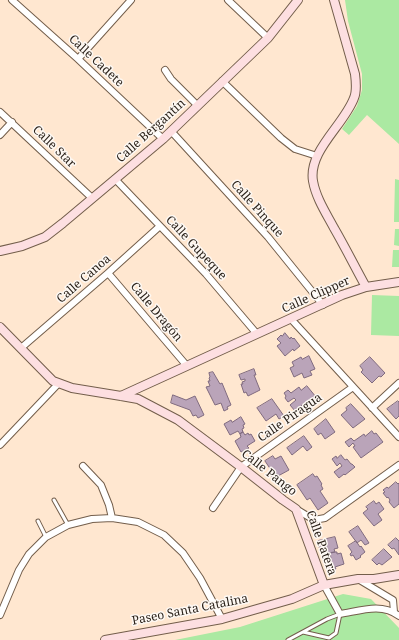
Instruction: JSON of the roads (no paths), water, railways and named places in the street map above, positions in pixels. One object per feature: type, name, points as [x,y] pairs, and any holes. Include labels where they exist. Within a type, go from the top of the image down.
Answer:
[{"type":"street","name":"Calle Cadete","points":[[12,0],[163,138]]},
{"type":"street","points":[[78,59],[131,0]]},
{"type":"street","points":[[228,0],[268,38]]},
{"type":"street","name":"Calle Bergantín","points":[[0,251],[22,246],[45,237],[171,132],[197,105],[268,38],[298,0]]},
{"type":"street","name":"Calle Clipper","points":[[122,396],[342,295],[366,286],[318,198],[313,180],[313,168],[317,156],[345,116],[354,98],[356,84],[355,74],[334,0]]},
{"type":"street","points":[[165,70],[197,105]]},
{"type":"street","points":[[222,81],[281,138],[296,148],[317,156]]},
{"type":"street","name":"Calle Star","points":[[0,112],[92,198]]},
{"type":"street","points":[[0,135],[12,122]]},
{"type":"street","name":"Calle Pinque","points":[[171,132],[268,237],[323,305]]},
{"type":"street","name":"Calle Gupeque","points":[[115,179],[206,274],[257,334]]},
{"type":"street","name":"Calle Canoa","points":[[21,348],[160,226]]},
{"type":"street","name":"Calle Dragón","points":[[108,273],[187,366]]},
{"type":"street","points":[[366,286],[399,282]]},
{"type":"street","points":[[291,319],[399,437]]},
{"type":"street","points":[[0,327],[54,381],[72,388],[122,396]]},
{"type":"street","points":[[0,445],[59,383]]},
{"type":"street","points":[[372,408],[399,383]]},
{"type":"street","name":"Calle Piragua","points":[[213,508],[241,467],[353,387]]},
{"type":"street","name":"Calle Pango","points":[[122,396],[138,399],[178,420],[283,500],[314,520],[325,518],[399,466]]},
{"type":"street","points":[[83,466],[101,485],[109,505],[112,518]]},
{"type":"street","name":"Calle Patera","points":[[296,509],[324,584]]},
{"type":"street","points":[[0,615],[19,570],[29,554],[46,537],[68,525],[92,519],[112,518],[138,522],[164,535],[183,552],[200,578],[222,619]]},
{"type":"street","name":"Paseo Santa Catalina","points":[[105,640],[222,619],[292,599],[324,584],[399,575]]},
{"type":"street","points":[[358,579],[393,600],[397,614]]},
{"type":"street","points":[[324,584],[340,614],[365,609],[380,608],[397,614]]},
{"type":"lane","points":[[54,500],[68,525]]},
{"type":"lane","points":[[38,521],[46,537]]},
{"type":"lane","points":[[288,640],[327,619],[340,614]]},
{"type":"lane","points":[[303,632],[329,638],[336,633],[340,614]]}]
